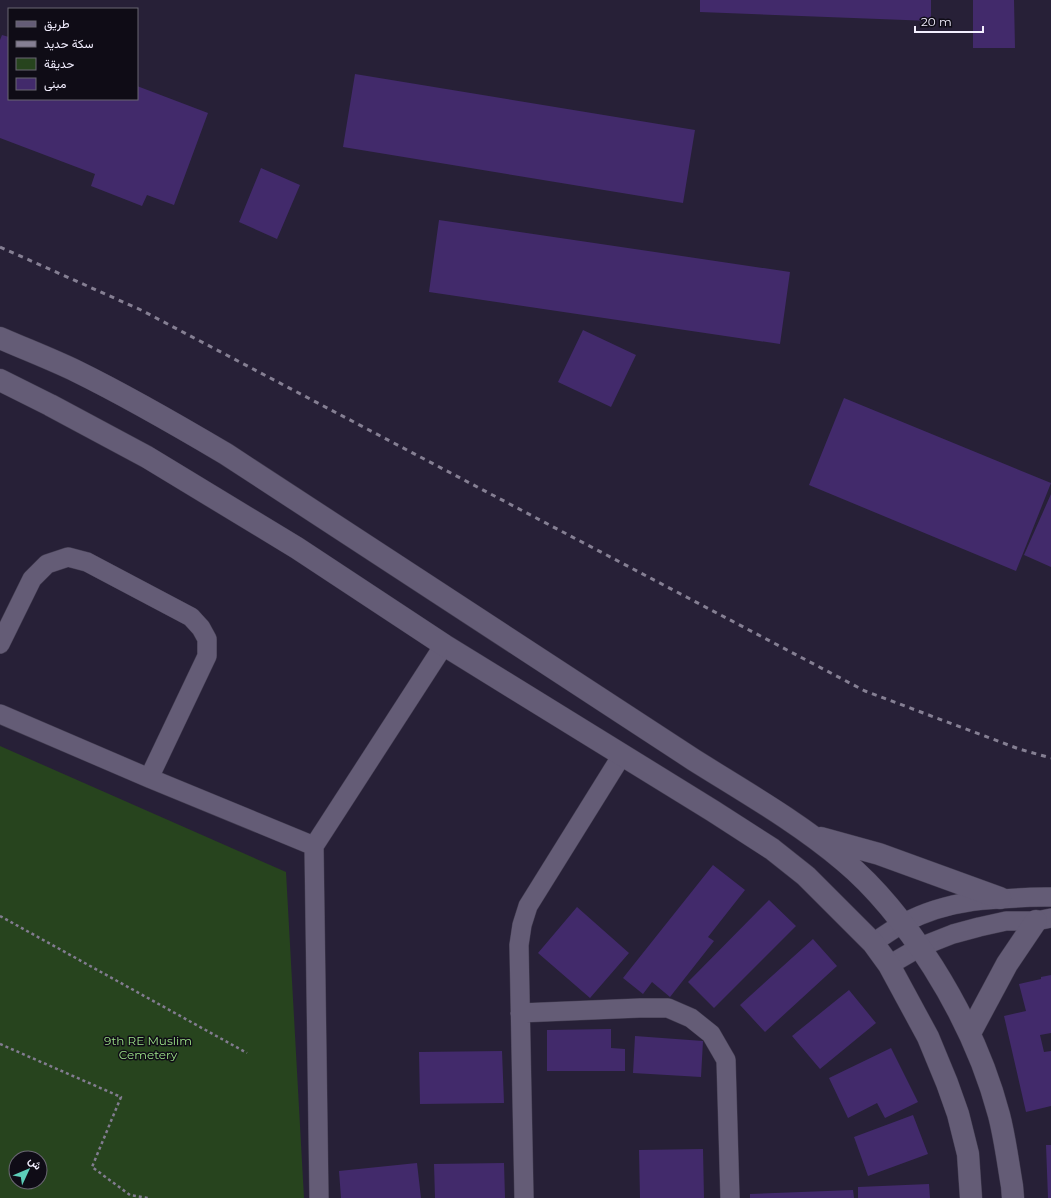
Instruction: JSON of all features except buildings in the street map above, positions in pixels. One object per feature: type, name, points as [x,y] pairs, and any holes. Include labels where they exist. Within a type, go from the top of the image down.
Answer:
[{"type":"street","points":[[0,338],[75,371],[123,395],[226,454],[694,760],[768,806],[812,836],[845,862],[861,876],[904,923],[950,996],[970,1033],[999,1115],[1013,1198]]},
{"type":"street","points":[[0,380],[57,408],[147,457],[298,548],[444,645],[772,849],[806,876],[873,943],[889,965],[928,1037],[956,1108],[968,1154],[971,1198]]},
{"type":"street","points":[[0,644],[32,579],[47,564],[68,557],[87,562],[191,617],[201,628],[207,640],[207,656],[149,778]]},
{"type":"street","points":[[319,1198],[314,846],[444,645]]},
{"type":"street","points":[[0,714],[149,778],[314,846]]},
{"type":"street","points":[[524,1198],[519,945],[522,925],[528,906],[622,755]]},
{"type":"street","points":[[812,836],[879,854],[1000,898]]},
{"type":"street","points":[[873,943],[904,923],[925,913],[942,908],[974,900],[1051,897]]},
{"type":"street","points":[[889,965],[920,947],[952,934],[1006,922],[1044,919]]},
{"type":"street","points":[[970,1033],[1007,964],[1044,919]]},
{"type":"street","points":[[520,1013],[668,1008],[691,1018],[711,1034],[726,1060],[730,1198]]},
{"type":"path","points":[[0,916],[247,1053]]},
{"type":"path","points":[[0,1044],[121,1097],[92,1167],[130,1195],[148,1198]]},
{"type":"green space","name":"9th RE Muslim Cemetery","points":[[0,746],[286,872],[304,1198],[0,1198]]},
{"type":"railway","points":[[0,247],[141,310],[865,691],[1019,749],[1051,758]]}]
